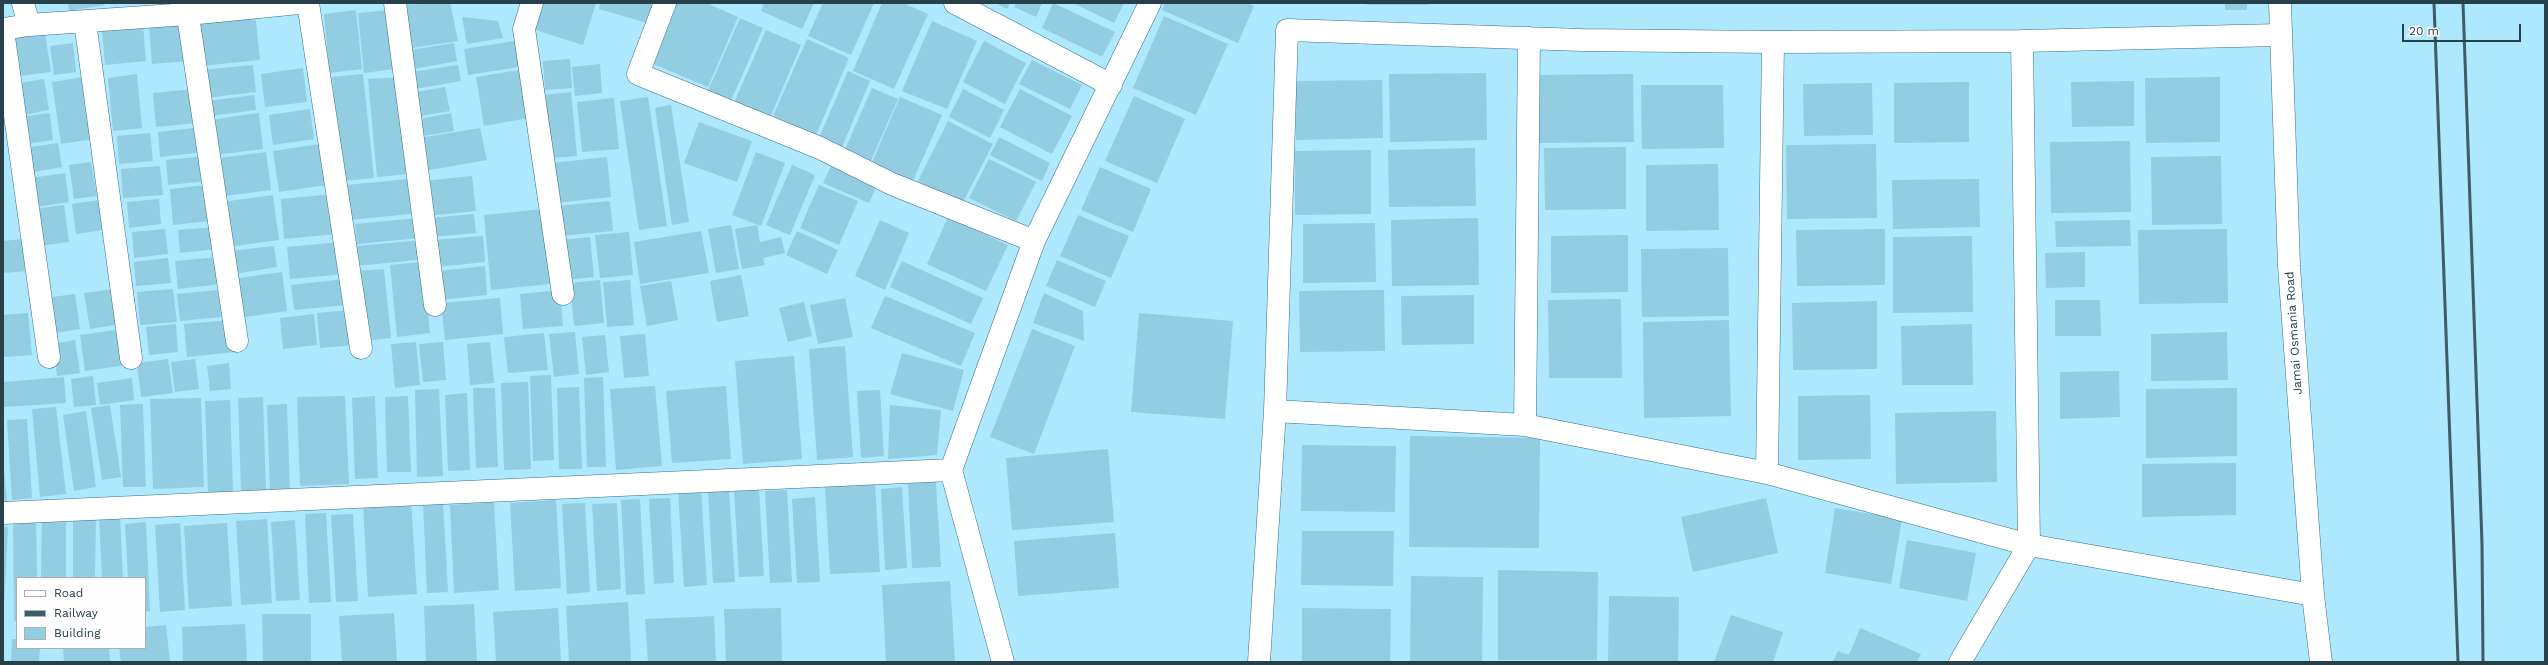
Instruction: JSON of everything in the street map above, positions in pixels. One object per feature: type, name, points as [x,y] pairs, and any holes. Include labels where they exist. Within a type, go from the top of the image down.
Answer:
[{"type":"street","points":[[23,3],[29,24]]},
{"type":"street","points":[[49,357],[3,29],[29,24],[85,22],[187,8],[299,3]]},
{"type":"street","points":[[308,3],[361,348]]},
{"type":"street","points":[[395,3],[435,305]]},
{"type":"street","points":[[532,3],[524,28],[564,294]]},
{"type":"street","points":[[665,3],[638,74],[820,148],[892,184],[1034,241]]},
{"type":"street","points":[[955,3],[1111,85]]},
{"type":"street","points":[[1003,662],[951,470],[1034,241],[1150,3]]},
{"type":"street","name":"Jamai Osmania Road","points":[[2280,3],[2289,266],[2313,595],[2321,662]]},
{"type":"street","points":[[187,8],[237,341]]},
{"type":"street","points":[[85,22],[131,358]]},
{"type":"street","points":[[1259,662],[1275,411],[1287,30],[1529,38],[1773,42],[2022,41],[2280,35]]},
{"type":"street","points":[[1525,425],[1529,38]]},
{"type":"street","points":[[1960,662],[2029,545],[2022,41]]},
{"type":"street","points":[[1767,473],[1773,42]]},
{"type":"street","points":[[1275,411],[1525,425],[1767,473],[2029,545],[2313,595]]},
{"type":"street","points":[[3,513],[951,470]]},
{"type":"building","points":[[68,3],[103,3],[104,5],[69,11]]},
{"type":"building","points":[[450,3],[458,41],[405,49],[398,5]]},
{"type":"building","points":[[540,3],[596,3],[583,45],[532,29]]},
{"type":"building","points":[[600,3],[658,3],[651,24],[599,9]]},
{"type":"building","points":[[677,3],[706,3],[738,17],[708,87],[651,63]]},
{"type":"building","points":[[764,3],[814,3],[802,29],[761,11]]},
{"type":"building","points":[[823,3],[874,3],[851,55],[808,36]]},
{"type":"building","points":[[882,3],[903,3],[928,14],[894,89],[853,71]]},
{"type":"building","points":[[995,3],[1010,3],[1007,9]]},
{"type":"building","points":[[1016,3],[1042,3],[1036,17],[1014,7]]},
{"type":"building","points":[[1053,3],[1115,32],[1102,57],[1042,28]]},
{"type":"building","points":[[1073,3],[1124,3],[1114,23]]},
{"type":"building","points":[[1165,3],[1248,3],[1254,6],[1238,43],[1162,10]]},
{"type":"building","points":[[1367,3],[1429,3],[1429,5],[1367,5]]},
{"type":"building","points":[[2225,3],[2247,3],[2247,10],[2225,10]]},
{"type":"building","points":[[356,10],[362,69],[329,73],[324,14]]},
{"type":"building","points":[[389,10],[394,69],[364,73],[358,13]]},
{"type":"building","points":[[255,12],[260,60],[201,66],[197,18]]},
{"type":"building","points":[[1164,16],[1228,44],[1196,115],[1133,88]]},
{"type":"building","points":[[462,17],[498,21],[503,38],[467,44]]},
{"type":"building","points":[[740,18],[763,28],[730,103],[707,93]]},
{"type":"building","points":[[932,21],[977,41],[947,109],[902,91]]},
{"type":"building","points":[[187,23],[190,61],[152,64],[149,27]]},
{"type":"building","points":[[143,25],[146,61],[105,65],[102,29]]},
{"type":"building","points":[[766,30],[801,45],[769,120],[733,105]]},
{"type":"building","points":[[45,34],[51,72],[19,76],[13,38]]},
{"type":"building","points":[[807,39],[849,58],[816,135],[773,116]]},
{"type":"building","points":[[521,40],[525,66],[468,75],[464,49]]},
{"type":"building","points":[[984,41],[1026,63],[1005,104],[963,82]]},
{"type":"building","points":[[73,43],[76,72],[54,75],[50,46]]},
{"type":"building","points":[[454,43],[457,61],[413,69],[410,50]]},
{"type":"building","points":[[570,59],[572,88],[545,90],[543,61]]},
{"type":"building","points":[[1032,60],[1082,85],[1070,109],[1019,84]]},
{"type":"building","points":[[600,64],[602,93],[575,96],[572,67]]},
{"type":"building","points":[[253,65],[256,92],[205,98],[202,70]]},
{"type":"building","points":[[458,65],[461,81],[415,89],[412,72]]},
{"type":"building","points":[[303,68],[307,102],[265,107],[261,74]]},
{"type":"building","points":[[526,69],[534,117],[484,126],[476,77]]},
{"type":"building","points":[[848,71],[870,81],[841,149],[818,140]]},
{"type":"building","points":[[1486,73],[1487,140],[1390,142],[1389,74]]},
{"type":"building","points":[[137,74],[142,128],[113,131],[108,78]]},
{"type":"building","points":[[363,74],[374,178],[342,181],[332,77]]},
{"type":"building","points":[[1633,74],[1634,142],[1538,143],[1537,75]]},
{"type":"building","points":[[83,77],[93,139],[61,144],[52,82]]},
{"type":"building","points":[[401,77],[411,174],[377,177],[368,79]]},
{"type":"building","points":[[2220,77],[2220,142],[2146,143],[2145,78]]},
{"type":"building","points":[[44,79],[49,110],[23,115],[19,83]]},
{"type":"building","points":[[1382,80],[1383,138],[1296,140],[1295,81]]},
{"type":"building","points":[[2134,81],[2134,126],[2072,127],[2071,82]]},
{"type":"building","points":[[1969,82],[1969,142],[1894,143],[1894,83]]},
{"type":"building","points":[[1872,83],[1873,135],[1804,136],[1803,84]]},
{"type":"building","points":[[1641,85],[1723,85],[1724,148],[1642,149]]},
{"type":"building","points":[[445,87],[450,111],[414,117],[410,93]]},
{"type":"building","points":[[872,88],[898,99],[869,165],[843,154]]},
{"type":"building","points":[[193,89],[196,123],[156,127],[153,93]]},
{"type":"building","points":[[963,89],[1004,110],[990,138],[949,117]]},
{"type":"building","points":[[1020,89],[1072,116],[1052,154],[1000,127]]},
{"type":"building","points":[[571,92],[577,156],[549,158],[543,95]]},
{"type":"building","points":[[254,95],[256,110],[210,116],[208,101]]},
{"type":"building","points":[[1134,96],[1185,119],[1157,183],[1105,161]]},
{"type":"building","points":[[648,97],[667,226],[639,230],[620,101]]},
{"type":"building","points":[[900,97],[942,115],[911,185],[870,167]]},
{"type":"building","points":[[614,98],[619,149],[582,152],[577,102]]},
{"type":"building","points":[[671,105],[689,222],[672,225],[655,108]]},
{"type":"building","points":[[310,109],[314,139],[273,145],[269,115]]},
{"type":"building","points":[[50,113],[53,140],[25,144],[21,117]]},
{"type":"building","points":[[259,113],[263,149],[214,155],[209,120]]},
{"type":"building","points":[[451,113],[454,131],[417,137],[414,120]]},
{"type":"building","points":[[948,121],[993,144],[962,204],[918,181]]},
{"type":"building","points":[[699,122],[752,141],[737,182],[684,163]]},
{"type":"building","points":[[202,127],[204,152],[160,157],[158,132]]},
{"type":"building","points":[[480,128],[487,160],[424,171],[419,138]]},
{"type":"building","points":[[150,133],[153,161],[119,164],[117,136]]},
{"type":"building","points":[[999,137],[1050,163],[1042,181],[990,155]]},
{"type":"building","points":[[2130,141],[2131,212],[2051,213],[2050,142]]},
{"type":"building","points":[[58,143],[62,167],[28,173],[24,148]]},
{"type":"building","points":[[320,144],[326,185],[279,192],[273,151]]},
{"type":"building","points":[[1876,144],[1877,218],[1787,219],[1786,145]]},
{"type":"building","points":[[1626,147],[1626,209],[1545,210],[1544,148]]},
{"type":"building","points":[[1475,148],[1476,206],[1389,207],[1388,150]]},
{"type":"building","points":[[1371,150],[1371,214],[1295,215],[1295,151]]},
{"type":"building","points":[[266,152],[271,190],[217,197],[212,159]]},
{"type":"building","points":[[756,152],[785,163],[761,226],[732,215]]},
{"type":"building","points":[[206,156],[208,181],[168,185],[166,160]]},
{"type":"building","points":[[2221,156],[2222,224],[2152,225],[2151,157]]},
{"type":"building","points":[[607,157],[611,197],[555,203],[551,163]]},
{"type":"building","points":[[989,159],[1036,182],[1016,221],[969,198]]},
{"type":"building","points":[[834,160],[879,181],[869,203],[823,183]]},
{"type":"building","points":[[91,162],[97,196],[74,199],[69,165]]},
{"type":"building","points":[[1718,164],[1719,230],[1646,231],[1646,165]]},
{"type":"building","points":[[792,165],[815,175],[790,235],[766,225]]},
{"type":"building","points":[[160,166],[163,195],[123,198],[121,169]]},
{"type":"building","points":[[1100,167],[1151,189],[1133,232],[1081,210]]},
{"type":"building","points":[[65,173],[69,202],[36,207],[31,178]]},
{"type":"building","points":[[472,176],[476,211],[426,216],[423,181]]},
{"type":"building","points":[[408,179],[411,214],[350,220],[347,185]]},
{"type":"building","points":[[1979,179],[1980,227],[1893,229],[1892,180]]},
{"type":"building","points":[[206,185],[209,221],[173,225],[170,189]]},
{"type":"building","points":[[819,185],[858,201],[839,245],[800,228]]},
{"type":"building","points":[[333,194],[337,234],[284,239],[281,199]]},
{"type":"building","points":[[273,195],[279,240],[228,247],[222,202]]},
{"type":"building","points":[[159,199],[161,224],[129,228],[127,202]]},
{"type":"building","points":[[99,200],[104,230],[76,234],[72,204]]},
{"type":"building","points":[[610,201],[613,231],[560,236],[557,206]]},
{"type":"building","points":[[64,205],[69,242],[40,246],[35,209]]},
{"type":"building","points":[[543,209],[550,284],[491,290],[484,215]]},
{"type":"building","points":[[474,214],[476,233],[431,237],[430,218]]},
{"type":"building","points":[[1078,215],[1129,236],[1111,278],[1060,256]]},
{"type":"building","points":[[948,217],[1008,245],[986,291],[927,264]]},
{"type":"building","points":[[418,218],[420,238],[357,244],[355,224]]},
{"type":"building","points":[[1478,218],[1479,285],[1392,286],[1391,220]]},
{"type":"building","points":[[880,220],[909,233],[885,290],[855,276]]},
{"type":"building","points":[[2130,220],[2131,246],[2056,247],[2055,221]]},
{"type":"building","points":[[1375,223],[1376,282],[1303,283],[1303,224]]},
{"type":"building","points":[[731,225],[739,269],[716,273],[708,229]]},
{"type":"building","points":[[757,225],[760,242],[781,237],[785,253],[763,258],[765,265],[742,269],[735,229]]},
{"type":"building","points":[[215,227],[217,249],[180,253],[178,230]]},
{"type":"building","points":[[165,229],[168,254],[134,258],[132,232]]},
{"type":"building","points":[[1885,229],[1885,285],[1797,286],[1796,230]]},
{"type":"building","points":[[2227,229],[2228,303],[2139,304],[2138,230]]},
{"type":"building","points":[[701,231],[709,273],[640,284],[634,242]]},
{"type":"building","points":[[797,231],[838,250],[827,274],[786,255]]},
{"type":"building","points":[[629,232],[633,275],[600,278],[595,235]]},
{"type":"building","points":[[1628,235],[1628,292],[1551,293],[1551,236]]},
{"type":"building","points":[[483,236],[485,262],[437,267],[435,240]]},
{"type":"building","points":[[1972,236],[1973,312],[1893,313],[1893,237]]},
{"type":"building","points":[[590,237],[594,277],[566,280],[563,240]]},
{"type":"building","points":[[22,239],[28,271],[3,273],[3,241]]},
{"type":"building","points":[[424,240],[425,259],[357,266],[356,246]]},
{"type":"building","points":[[341,242],[345,274],[290,279],[287,247]]},
{"type":"building","points":[[274,246],[277,267],[234,274],[230,251]]},
{"type":"building","points":[[1728,248],[1729,316],[1642,317],[1641,249]]},
{"type":"building","points":[[2085,252],[2085,287],[2046,288],[2045,253]]},
{"type":"building","points":[[219,257],[221,284],[178,289],[175,261]]},
{"type":"building","points":[[168,258],[171,283],[136,286],[134,262]]},
{"type":"building","points":[[1057,260],[1106,281],[1095,307],[1046,286]]},
{"type":"building","points":[[902,261],[983,298],[971,324],[890,287]]},
{"type":"building","points":[[423,262],[430,333],[397,337],[390,265]]},
{"type":"building","points":[[485,266],[487,295],[440,300],[438,271]]},
{"type":"building","points":[[384,269],[391,338],[364,341],[357,271]]},
{"type":"building","points":[[282,272],[287,311],[238,318],[232,279]]},
{"type":"building","points":[[741,275],[749,316],[717,322],[710,281]]},
{"type":"building","points":[[345,279],[348,305],[294,310],[291,285]]},
{"type":"building","points":[[600,280],[604,323],[574,326],[570,283]]},
{"type":"building","points":[[630,280],[634,325],[607,327],[603,282]]},
{"type":"building","points":[[671,281],[678,320],[647,326],[640,286]]},
{"type":"building","points":[[114,289],[120,324],[90,329],[84,293]]},
{"type":"building","points":[[173,289],[177,322],[140,325],[137,292]]},
{"type":"building","points":[[218,290],[221,317],[180,321],[177,294]]},
{"type":"building","points":[[560,290],[563,326],[523,329],[520,294]]},
{"type":"building","points":[[1384,290],[1385,351],[1300,352],[1299,291]]},
{"type":"building","points":[[1044,293],[1083,311],[1084,341],[1033,323]]},
{"type":"building","points":[[75,294],[80,329],[50,334],[45,298]]},
{"type":"building","points":[[1474,295],[1474,344],[1402,345],[1401,296]]},
{"type":"building","points":[[885,296],[975,333],[961,366],[871,328]]},
{"type":"building","points":[[500,298],[503,334],[445,340],[441,303]]},
{"type":"building","points":[[845,298],[853,337],[818,344],[810,305]]},
{"type":"building","points":[[1621,299],[1622,378],[1549,378],[1548,300]]},
{"type":"building","points":[[2055,300],[2100,300],[2101,336],[2055,336]]},
{"type":"building","points":[[1877,301],[1877,369],[1793,370],[1792,303]]},
{"type":"building","points":[[804,302],[812,336],[788,342],[779,308]]},
{"type":"building","points":[[351,310],[355,345],[320,348],[317,313]]},
{"type":"building","points":[[28,313],[32,355],[3,357],[3,315]]},
{"type":"building","points":[[1139,313],[1233,321],[1225,419],[1131,412]]},
{"type":"building","points":[[314,314],[317,345],[283,349],[280,318]]},
{"type":"building","points":[[232,320],[235,352],[187,357],[184,324]]},
{"type":"building","points":[[1729,320],[1731,416],[1644,418],[1643,322]]},
{"type":"building","points":[[176,324],[178,352],[149,355],[146,327]]},
{"type":"building","points":[[1972,324],[1973,385],[1902,385],[1901,326]]},
{"type":"building","points":[[123,329],[127,365],[85,371],[80,335]]},
{"type":"building","points":[[1032,329],[1075,346],[1034,454],[990,437]]},
{"type":"building","points":[[575,332],[579,374],[554,377],[549,334]]},
{"type":"building","points":[[2227,332],[2228,380],[2151,381],[2151,334]]},
{"type":"building","points":[[544,333],[548,370],[508,373],[504,337]]},
{"type":"building","points":[[645,334],[649,376],[624,378],[620,336]]},
{"type":"building","points":[[605,335],[609,372],[586,375],[582,337]]},
{"type":"building","points":[[75,340],[80,373],[57,376],[53,344]]},
{"type":"building","points":[[416,342],[420,385],[395,388],[391,344]]},
{"type":"building","points":[[443,342],[446,380],[423,382],[419,344]]},
{"type":"building","points":[[490,342],[494,383],[470,385],[467,344]]},
{"type":"building","points":[[845,346],[853,457],[817,460],[809,349]]},
{"type":"building","points":[[902,353],[964,370],[953,411],[890,394]]},
{"type":"building","points":[[794,356],[802,459],[743,464],[735,361]]},
{"type":"building","points":[[168,359],[173,393],[141,397],[137,363]]},
{"type":"building","points":[[195,359],[199,389],[175,392],[171,362]]},
{"type":"building","points":[[229,363],[231,389],[210,391],[207,366]]},
{"type":"building","points":[[2119,371],[2120,417],[2060,419],[2060,372]]},
{"type":"building","points":[[551,375],[554,460],[533,461],[530,376]]},
{"type":"building","points":[[93,376],[96,405],[74,407],[71,379]]},
{"type":"building","points":[[64,377],[66,403],[3,407],[3,382]]},
{"type":"building","points":[[603,377],[606,467],[587,467],[584,378]]},
{"type":"building","points":[[132,378],[134,400],[100,405],[97,383]]},
{"type":"building","points":[[528,382],[531,469],[504,470],[501,383]]},
{"type":"building","points":[[655,386],[662,466],[616,470],[610,389]]},
{"type":"building","points":[[726,386],[731,459],[672,463],[666,391]]},
{"type":"building","points":[[579,387],[582,469],[559,469],[557,388]]},
{"type":"building","points":[[473,388],[495,388],[498,467],[476,468]]},
{"type":"building","points":[[2237,388],[2237,456],[2146,458],[2146,389]]},
{"type":"building","points":[[439,389],[443,476],[417,477],[415,390]]},
{"type":"building","points":[[880,390],[884,456],[861,458],[857,391]]},
{"type":"building","points":[[467,393],[470,470],[448,471],[445,395]]},
{"type":"building","points":[[1870,395],[1871,459],[1798,460],[1798,396]]},
{"type":"building","points":[[345,396],[349,484],[300,486],[297,397]]},
{"type":"building","points":[[375,396],[378,478],[355,479],[352,398]]},
{"type":"building","points":[[408,396],[411,472],[387,472],[385,397]]},
{"type":"building","points":[[263,397],[266,491],[241,492],[238,398]]},
{"type":"building","points":[[201,398],[204,487],[153,489],[150,399]]},
{"type":"building","points":[[230,400],[233,492],[208,493],[205,401]]},
{"type":"building","points":[[143,404],[146,487],[123,487],[120,405]]},
{"type":"building","points":[[287,404],[290,491],[270,492],[267,405]]},
{"type":"building","points":[[110,405],[121,477],[102,480],[91,408]]},
{"type":"building","points":[[890,405],[941,410],[937,455],[888,459]]},
{"type":"building","points":[[56,407],[66,494],[40,497],[32,409]]},
{"type":"building","points":[[86,411],[96,487],[74,491],[63,415]]},
{"type":"building","points":[[1996,411],[1997,482],[1896,484],[1895,413]]},
{"type":"building","points":[[27,419],[32,498],[12,500],[7,420]]},
{"type":"building","points":[[1410,436],[1540,438],[1539,548],[1409,547]]},
{"type":"building","points":[[1302,445],[1396,446],[1395,512],[1301,511]]},
{"type":"building","points":[[1108,449],[1114,522],[1012,530],[1006,458]]},
{"type":"building","points":[[3,456],[7,502],[3,502]]},
{"type":"building","points":[[2236,463],[2236,515],[2142,517],[2142,464]]},
{"type":"building","points":[[936,482],[941,567],[912,568],[908,483]]},
{"type":"building","points":[[875,483],[880,572],[830,574],[825,485]]},
{"type":"building","points":[[902,487],[907,568],[885,570],[881,489]]},
{"type":"building","points":[[701,489],[707,585],[684,587],[678,490]]},
{"type":"building","points":[[759,489],[764,576],[739,577],[734,490]]},
{"type":"building","points":[[729,490],[735,582],[713,583],[708,491]]},
{"type":"building","points":[[787,490],[792,582],[770,583],[765,491]]},
{"type":"building","points":[[815,497],[820,582],[797,583],[792,499]]},
{"type":"building","points":[[670,498],[674,583],[654,584],[649,499]]},
{"type":"building","points":[[1766,498],[1778,553],[1693,572],[1681,517]]},
{"type":"building","points":[[640,499],[645,594],[626,595],[621,500]]},
{"type":"building","points":[[556,500],[561,588],[515,591],[510,503]]},
{"type":"building","points":[[411,501],[417,594],[368,597],[363,504]]},
{"type":"building","points":[[423,502],[443,502],[448,592],[427,593]]},
{"type":"building","points":[[494,502],[499,590],[454,593],[450,505]]},
{"type":"building","points":[[585,503],[590,592],[567,594],[562,504]]},
{"type":"building","points":[[617,503],[621,589],[597,591],[592,504]]},
{"type":"building","points":[[1835,508],[1902,519],[1891,584],[1825,573]]},
{"type":"building","points":[[326,513],[331,602],[309,603],[305,514]]},
{"type":"building","points":[[353,514],[358,601],[336,602],[331,515]]},
{"type":"building","points":[[13,516],[36,516],[37,577],[16,577],[16,621],[14,621]]},
{"type":"building","points":[[73,516],[96,516],[95,577],[73,577]]},
{"type":"building","points":[[99,516],[120,516],[123,577],[102,577]]},
{"type":"building","points":[[66,518],[66,577],[41,577],[42,519]]},
{"type":"building","points":[[267,519],[272,603],[241,605],[236,521]]},
{"type":"building","points":[[295,520],[300,600],[276,601],[271,522]]},
{"type":"building","points":[[146,522],[150,611],[146,612],[146,577],[128,577],[125,524]]},
{"type":"building","points":[[180,523],[185,610],[160,612],[155,525]]},
{"type":"building","points":[[227,523],[232,606],[189,609],[184,526]]},
{"type":"building","points":[[3,527],[8,527],[4,606],[3,606]]},
{"type":"building","points":[[1302,531],[1394,531],[1393,586],[1301,585]]},
{"type":"building","points":[[1115,533],[1119,588],[1018,596],[1014,541]]},
{"type":"building","points":[[1907,540],[1976,553],[1967,601],[1899,588]]},
{"type":"building","points":[[1498,570],[1598,572],[1597,660],[1498,660]]},
{"type":"building","points":[[1411,576],[1483,577],[1482,662],[1410,662]]},
{"type":"building","points":[[950,581],[955,662],[886,662],[882,585]]},
{"type":"building","points":[[1609,596],[1679,597],[1678,662],[1608,661]]},
{"type":"building","points":[[628,602],[631,662],[569,662],[566,606]]},
{"type":"building","points":[[474,604],[477,662],[426,662],[424,606]]},
{"type":"building","points":[[558,608],[561,662],[496,662],[493,612]]},
{"type":"building","points":[[781,608],[782,662],[726,662],[724,609]]},
{"type":"building","points":[[1302,608],[1391,609],[1390,662],[1302,662]]},
{"type":"building","points":[[394,613],[397,662],[342,662],[339,616]]},
{"type":"building","points":[[262,614],[311,614],[311,662],[263,662]]},
{"type":"building","points":[[1731,615],[1783,632],[1773,662],[1714,662]]},
{"type":"building","points":[[714,616],[716,662],[648,662],[645,619]]},
{"type":"building","points":[[245,624],[247,662],[183,662],[182,627]]},
{"type":"building","points":[[166,625],[170,662],[121,662],[119,649],[146,649],[146,627]]},
{"type":"building","points":[[1860,628],[1921,654],[1917,662],[1833,662],[1838,651],[1849,655]]},
{"type":"building","points":[[12,639],[16,639],[16,649],[40,649],[39,662],[11,662]]},
{"type":"building","points":[[63,649],[109,649],[110,662],[64,662]]},
{"type":"railway","points":[[2434,3],[2458,662]]},
{"type":"railway","points":[[2463,3],[2482,544],[2483,662]]}]
